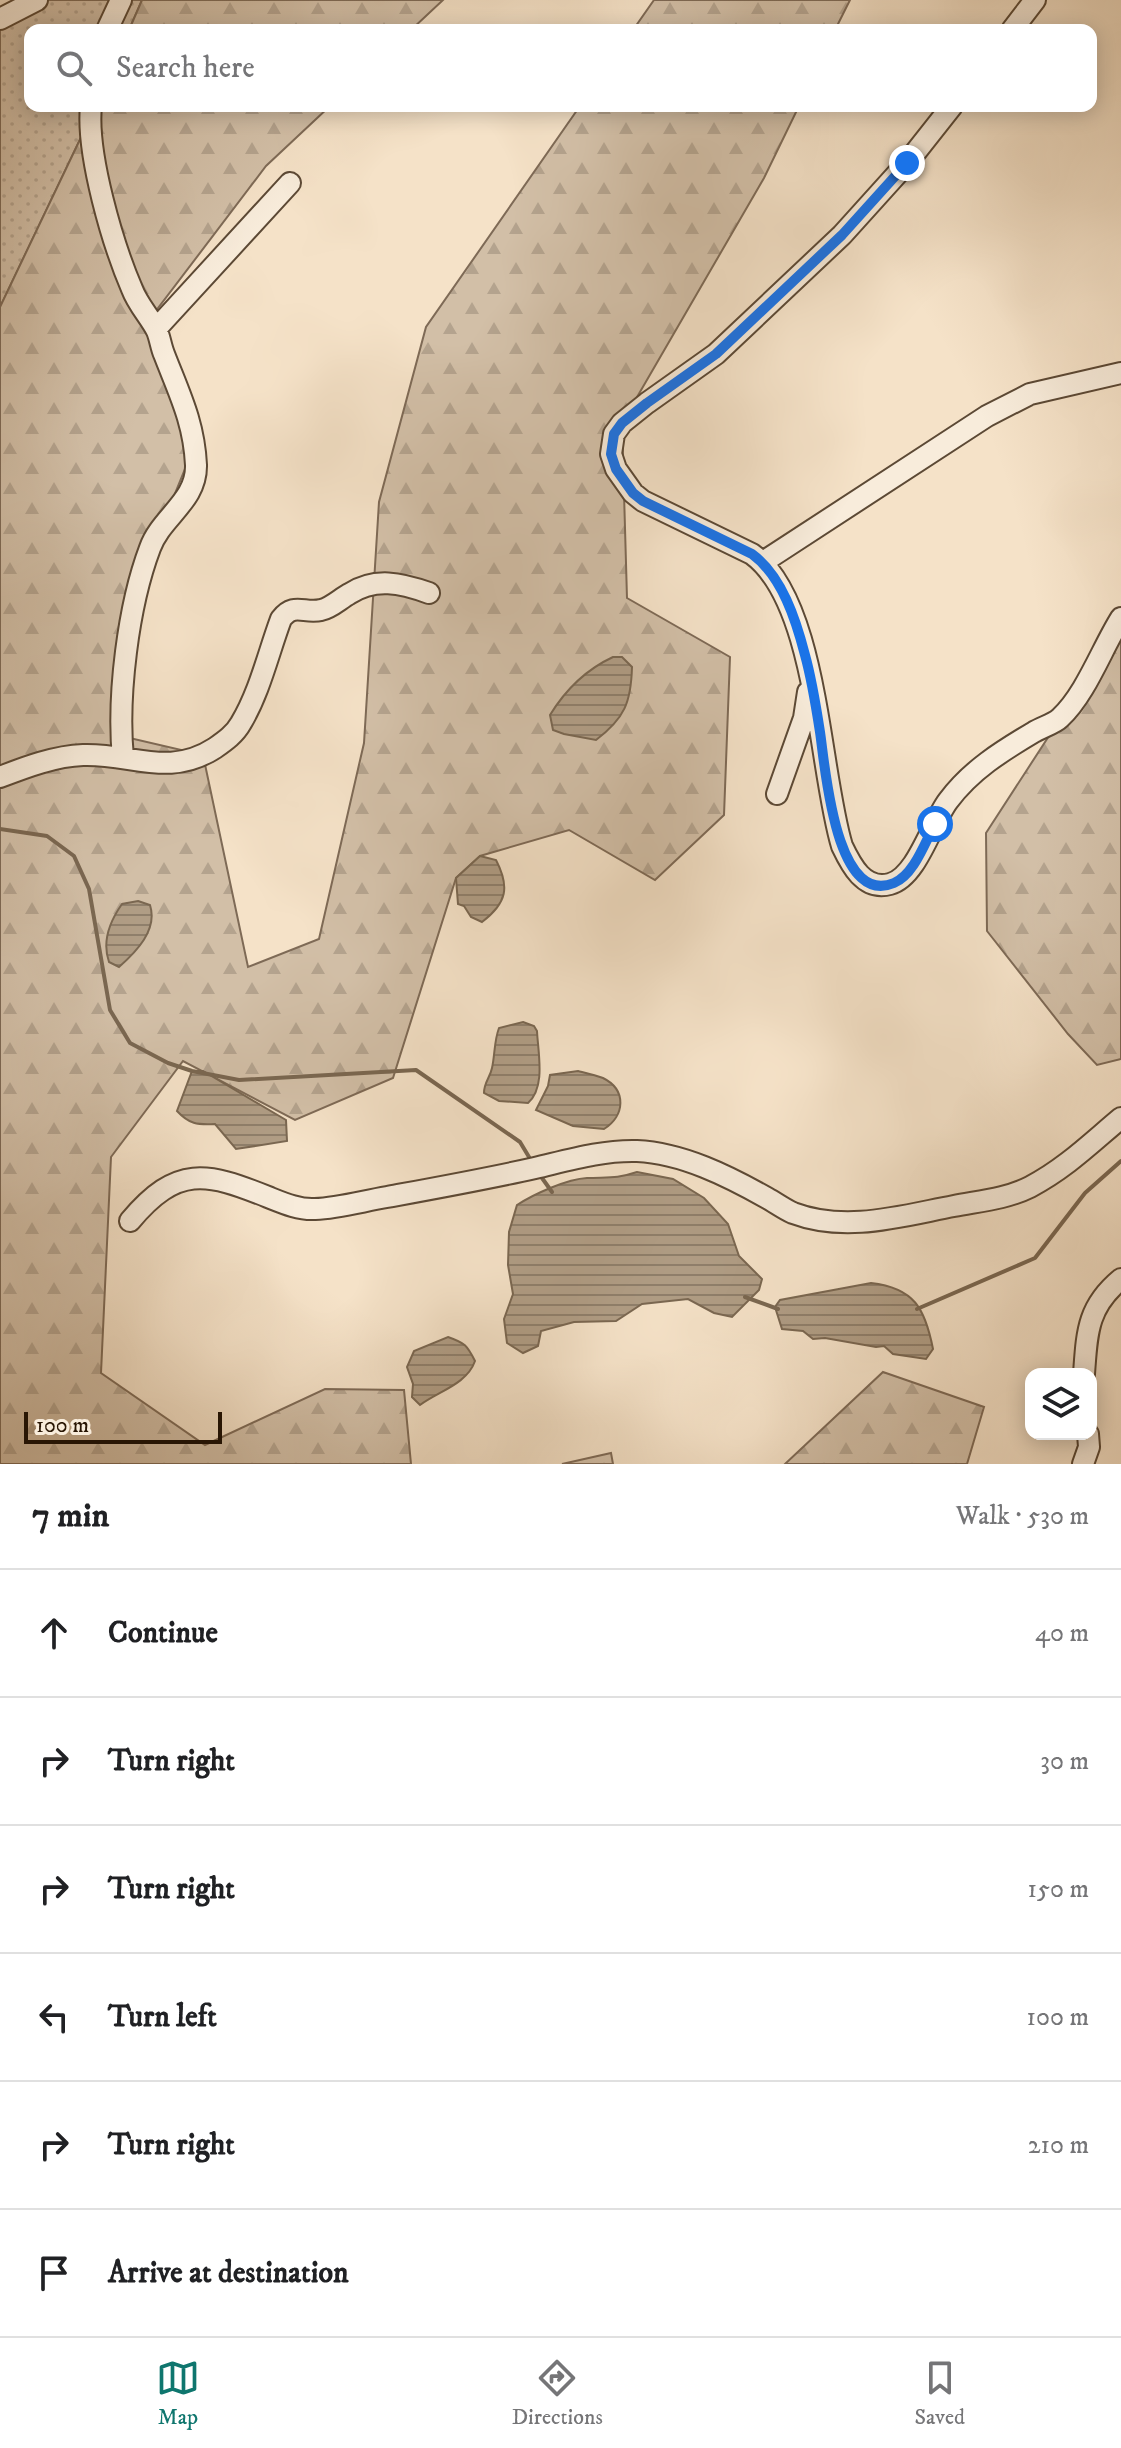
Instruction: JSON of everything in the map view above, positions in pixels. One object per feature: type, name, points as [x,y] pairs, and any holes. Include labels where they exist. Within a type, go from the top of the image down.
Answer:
[{"type":"street","points":[[0,19],[37,0]]},
{"type":"street","points":[[110,24],[121,0]]},
{"type":"street","points":[[1017,24],[1035,0]]},
{"type":"street","points":[[91,112],[90,138],[103,201],[131,289],[156,329],[187,409],[196,468],[193,486],[186,500],[157,532],[146,560],[134,608],[121,700],[123,758]]},
{"type":"street","points":[[947,112],[907,163],[842,235],[716,354],[622,423],[614,434],[611,454],[616,469],[633,493],[643,501],[752,554],[763,562],[771,574],[793,618],[810,681],[842,846],[851,865],[863,879],[881,886],[894,883],[908,872],[947,802],[968,778],[1002,751],[1059,720],[1077,698],[1121,618]]},
{"type":"street","points":[[156,329],[290,183]]},
{"type":"street","points":[[763,562],[987,416],[1030,394],[1121,373]]},
{"type":"street","points":[[0,777],[67,756],[87,754],[157,764],[182,763],[203,755],[240,726],[253,700],[281,619],[292,609],[325,610],[356,589],[389,582],[429,593]]},
{"type":"street","points":[[777,794],[804,718],[810,681]]},
{"type":"street","points":[[130,1221],[163,1189],[184,1179],[201,1177],[236,1184],[288,1205],[313,1209],[432,1189],[596,1154],[639,1151],[676,1158],[722,1175],[790,1212],[837,1223],[873,1222],[1001,1198],[1030,1187],[1080,1155],[1121,1118]]},
{"type":"street","points":[[1085,1368],[1089,1321],[1107,1291],[1121,1279]]},
{"type":"street","points":[[1083,1464],[1088,1440]]},
{"type":"green space","points":[[30,0],[142,0],[132,24],[24,24],[24,112],[93,112],[0,307],[0,12]]},
{"type":"green space","points":[[142,0],[443,0],[417,24],[132,24]]},
{"type":"green space","points":[[654,0],[850,0],[838,24],[637,24]]},
{"type":"green space","points":[[93,112],[324,112],[266,166],[149,320],[194,447],[143,572],[121,736],[203,755],[248,967],[319,939],[364,743],[379,502],[426,327],[576,112],[796,112],[764,178],[622,423],[627,598],[730,657],[724,815],[655,880],[569,830],[480,856],[456,878],[393,1078],[295,1120],[183,1061],[111,1157],[101,1373],[205,1445],[325,1389],[404,1390],[411,1464],[0,1464],[0,307]]},
{"type":"green space","points":[[1121,625],[1121,1059],[1097,1065],[1068,1034],[987,931],[986,833]]},
{"type":"green space","points":[[883,1372],[984,1407],[967,1464],[785,1464]]},
{"type":"green space","points":[[611,1453],[613,1464],[562,1464]]},
{"type":"shaded area","points":[[613,657],[622,657],[632,667],[628,700],[614,724],[596,740],[553,730],[550,715],[563,697],[585,674]]},
{"type":"shaded area","points":[[480,856],[496,860],[504,886],[504,894],[497,908],[482,922],[471,917],[464,906],[458,904],[456,878]]},
{"type":"shaded area","points":[[138,901],[150,905],[151,923],[144,940],[119,967],[109,962],[106,947],[108,932],[122,904]]},
{"type":"shaded area","points":[[523,1022],[534,1026],[537,1031],[540,1069],[537,1088],[528,1103],[499,1101],[484,1093],[492,1068],[497,1033],[499,1028]]},
{"type":"shaded area","points":[[192,1071],[203,1071],[286,1120],[287,1141],[236,1149],[215,1124],[198,1124],[185,1119],[177,1111]]},
{"type":"shaded area","points":[[578,1071],[603,1078],[616,1089],[619,1110],[604,1129],[573,1126],[536,1110],[550,1075]]},
{"type":"shaded area","points":[[637,1172],[673,1179],[704,1198],[728,1224],[739,1256],[762,1279],[759,1290],[732,1317],[714,1313],[688,1299],[642,1304],[616,1321],[574,1322],[541,1331],[538,1346],[523,1353],[507,1343],[504,1319],[513,1294],[508,1265],[509,1232],[517,1205],[570,1181],[618,1177]]},
{"type":"shaded area","points":[[871,1283],[898,1290],[915,1302],[926,1322],[933,1349],[926,1359],[893,1354],[884,1346],[813,1339],[803,1331],[782,1329],[775,1307],[780,1300]]},
{"type":"shaded area","points":[[448,1337],[465,1345],[475,1361],[466,1376],[420,1405],[412,1397],[413,1384],[407,1367],[414,1351]]},
{"type":"waterway","points":[[0,829],[47,836],[74,856],[89,889],[110,1010],[130,1043],[168,1063],[239,1080],[416,1070],[520,1142],[529,1157]]},
{"type":"waterway","points":[[917,1309],[1035,1258],[1085,1193],[1121,1161]]},
{"type":"waterway","points":[[542,1178],[552,1192]]},
{"type":"waterway","points":[[745,1297],[778,1309]]},
{"type":"route","points":[[907,163],[842,235],[716,354],[622,423],[611,442],[611,454],[623,481],[643,501],[752,554],[763,562],[771,574],[793,618],[805,656],[837,830],[851,865],[863,879],[881,886],[902,878],[935,824]]}]
